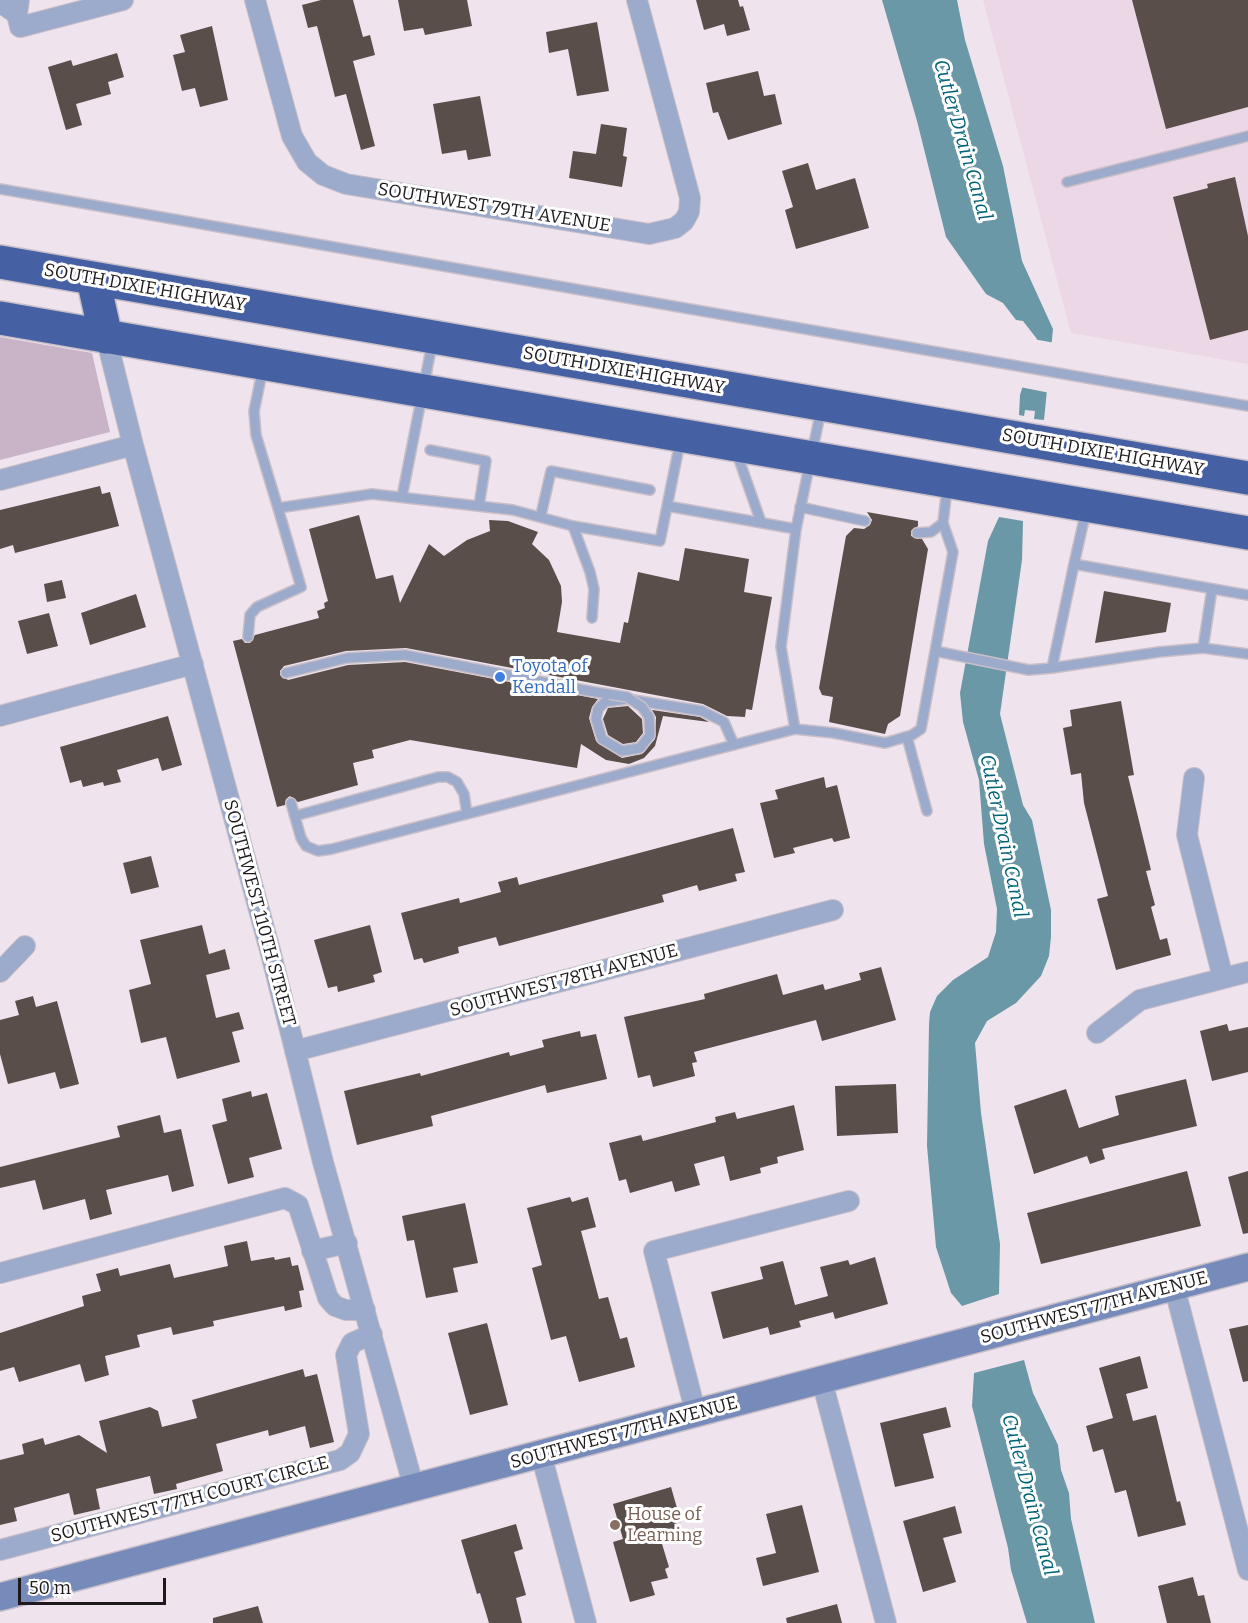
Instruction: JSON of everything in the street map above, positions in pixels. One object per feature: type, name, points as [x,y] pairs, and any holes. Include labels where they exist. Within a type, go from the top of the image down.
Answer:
[{"type":"highway","name":"SOUTH DIXIE HIGHWAY","points":[[0,262],[1248,478]]},
{"type":"highway","points":[[93,279],[106,337]]},
{"type":"highway","points":[[0,318],[1248,533]]},
{"type":"street","points":[[15,10],[123,0]]},
{"type":"street","name":"SOUTHWEST 79TH AVENUE","points":[[255,0],[288,126],[307,162],[323,176],[346,184],[650,234],[675,228],[684,221],[689,205],[687,181],[637,0]]},
{"type":"street","name":"SOUTHWEST 110TH STREET","points":[[106,337],[295,1051],[414,1488]]},
{"type":"street","points":[[0,480],[133,445]]},
{"type":"street","points":[[0,716],[192,664]]},
{"type":"street","points":[[1194,778],[1187,835],[1223,978]]},
{"type":"street","name":"SOUTHWEST 78TH AVENUE","points":[[295,1051],[833,910]]},
{"type":"street","points":[[0,972],[25,946]]},
{"type":"street","points":[[1097,1034],[1140,1000],[1248,972]]},
{"type":"street","points":[[0,1273],[277,1198],[292,1200],[298,1205],[328,1298],[335,1306],[346,1310],[365,1310]]},
{"type":"street","points":[[696,1414],[654,1251],[849,1201]]},
{"type":"street","points":[[310,1245],[347,1243]]},
{"type":"street","name":"SOUTHWEST 77TH AVENUE","points":[[0,1597],[1248,1267]]},
{"type":"street","points":[[1174,1286],[1248,1570]]},
{"type":"street","name":"SOUTHWEST 77TH COURT CIRCLE","points":[[0,1550],[340,1460],[350,1453],[359,1434],[345,1363],[347,1349],[352,1343],[372,1334]]},
{"type":"street","points":[[822,1381],[886,1623]]},
{"type":"street","points":[[541,1454],[586,1623]]},
{"type":"lane","points":[[1067,182],[1248,136]]},
{"type":"lane","points":[[0,189],[1248,406]]},
{"type":"lane","points":[[402,497],[434,338]]},
{"type":"lane","points":[[248,638],[250,615],[257,607],[300,587],[278,508],[262,462],[254,422],[264,364]]},
{"type":"lane","points":[[795,729],[781,647],[796,529],[822,405]]},
{"type":"lane","points":[[278,508],[372,494],[541,515],[573,526],[660,542],[681,437]]},
{"type":"lane","points":[[734,446],[761,522]]},
{"type":"lane","points":[[430,450],[486,460],[479,506]]},
{"type":"lane","points":[[541,515],[551,471],[650,490]]},
{"type":"lane","points":[[291,803],[301,838],[306,846],[318,851],[795,729],[834,733],[885,743],[908,737],[921,729],[953,552],[944,523],[948,483]]},
{"type":"lane","points":[[667,506],[796,529]]},
{"type":"lane","points":[[1052,668],[1087,506]]},
{"type":"lane","points":[[800,507],[865,521]]},
{"type":"lane","points":[[917,533],[931,532],[944,523]]},
{"type":"lane","points":[[573,526],[594,589],[592,618]]},
{"type":"lane","points":[[1074,564],[1248,595]]},
{"type":"lane","points":[[1203,648],[1212,589]]},
{"type":"lane","points":[[935,651],[1029,670],[1203,648],[1248,654]]},
{"type":"lane","points":[[286,673],[346,658],[405,655],[627,698],[642,707],[649,717],[650,735],[640,748],[622,751],[608,746],[602,739],[596,719],[598,709],[604,702],[627,699],[702,711],[724,722],[734,745]]},
{"type":"lane","points":[[908,737],[927,811]]},
{"type":"lane","points":[[295,816],[438,777],[448,777],[457,782],[464,795],[467,813]]},
{"type":"shaded area","points":[[983,0],[1248,0],[1248,364],[1071,333]]},
{"type":"shaded area","points":[[0,337],[92,353],[110,432],[0,460]]},
{"type":"water","name":"Cutler Drain Canal","points":[[882,0],[957,0],[965,40],[1003,166],[1022,261],[1053,329],[1044,420],[1034,419],[1035,411],[1025,410],[1024,416],[1019,415],[1020,395],[1037,339],[1023,321],[1016,320],[1003,303],[986,294],[946,237],[917,121]]},
{"type":"water","name":"Cutler Drain Canal","points":[[999,517],[1023,521],[1022,560],[1000,714],[1023,805],[1032,820],[1051,910],[1051,937],[1049,956],[1041,976],[1016,1003],[987,1021],[975,1043],[981,1113],[1000,1244],[999,1294],[962,1306],[951,1293],[936,1247],[927,1146],[929,1024],[930,1012],[937,996],[953,980],[988,957],[996,932],[997,909],[984,844],[979,780],[963,722],[960,693],[988,541]]},
{"type":"water","name":"Cutler Drain Canal","points":[[1024,1360],[1033,1393],[1058,1445],[1061,1470],[1069,1493],[1071,1519],[1095,1623],[1027,1623],[1011,1570],[1008,1548],[972,1406],[974,1373]]},
{"type":"pier","points":[[1033,339],[1055,343],[1050,393],[1020,387]]},
{"type":"building","points":[[321,0],[353,0],[363,37],[370,35],[375,55],[353,61],[375,146],[361,150],[346,94],[335,97],[317,26],[308,28],[302,5]]},
{"type":"building","points":[[398,0],[467,0],[472,26],[425,35],[423,28],[404,31]]},
{"type":"building","points":[[696,0],[738,0],[740,7],[743,6],[750,30],[727,36],[724,24],[704,30]]},
{"type":"building","points":[[1132,0],[1248,0],[1248,107],[1166,129]]},
{"type":"building","points":[[597,22],[609,91],[577,96],[568,49],[549,53],[546,32]]},
{"type":"building","points":[[212,26],[228,100],[200,107],[195,88],[182,91],[173,55],[185,52],[180,35]]},
{"type":"building","points":[[117,53],[124,77],[108,82],[111,94],[76,104],[82,125],[66,130],[48,67],[71,60],[73,66]]},
{"type":"building","points":[[758,71],[764,96],[775,94],[782,124],[728,140],[718,112],[713,113],[706,83]]},
{"type":"building","points":[[480,96],[491,156],[468,160],[466,150],[442,154],[433,104]]},
{"type":"building","points":[[601,124],[627,128],[623,156],[627,157],[622,187],[569,178],[573,151],[596,154]]},
{"type":"building","points":[[808,163],[816,190],[855,178],[869,228],[796,249],[785,210],[793,207],[782,171]]},
{"type":"building","points":[[1235,177],[1248,236],[1248,330],[1210,340],[1173,197],[1208,188],[1207,184]]},
{"type":"building","points":[[100,486],[102,494],[110,492],[119,526],[15,553],[13,545],[0,549],[0,510]]},
{"type":"building","points":[[867,512],[918,521],[918,526],[911,531],[911,536],[922,539],[928,549],[900,716],[888,724],[885,734],[829,722],[833,697],[822,695],[819,688],[846,536],[854,528],[864,529],[870,525],[872,520]]},
{"type":"building","name":"Toyota of Kendall","points":[[359,515],[376,579],[393,575],[400,603],[429,544],[444,556],[467,540],[490,531],[489,520],[508,521],[538,532],[532,544],[549,560],[561,586],[562,602],[557,632],[620,643],[624,622],[628,623],[638,572],[679,581],[685,548],[749,559],[744,592],[772,597],[752,710],[746,709],[745,717],[727,716],[703,704],[406,648],[346,651],[284,666],[280,675],[288,680],[348,665],[405,662],[598,699],[592,707],[589,718],[596,741],[622,758],[642,754],[655,739],[656,717],[652,710],[700,717],[709,722],[663,716],[655,746],[644,758],[629,764],[606,760],[581,744],[577,768],[410,740],[372,750],[374,758],[353,763],[358,785],[298,802],[290,796],[286,799],[285,805],[277,807],[233,641],[242,639],[245,643],[250,643],[255,635],[319,618],[317,611],[325,608],[324,603],[328,601],[309,529]]},
{"type":"building","points":[[62,580],[66,598],[47,602],[44,584]]},
{"type":"building","points":[[1104,591],[1171,603],[1166,632],[1095,643]]},
{"type":"building","points":[[136,594],[146,627],[90,645],[81,613]]},
{"type":"building","points":[[49,613],[58,646],[27,654],[18,621]]},
{"type":"building","points":[[1121,701],[1134,775],[1128,776],[1151,870],[1146,871],[1155,905],[1151,907],[1160,940],[1167,938],[1171,955],[1116,970],[1097,899],[1108,896],[1084,803],[1081,773],[1071,775],[1063,728],[1072,726],[1070,710]]},
{"type":"building","points":[[628,706],[642,719],[643,733],[636,742],[623,744],[608,735],[603,719],[608,708]]},
{"type":"building","points":[[168,716],[182,765],[162,771],[158,758],[117,770],[121,782],[104,786],[103,782],[83,787],[81,780],[70,783],[60,747]]},
{"type":"building","points":[[824,777],[826,788],[837,785],[850,838],[834,842],[832,838],[793,848],[795,853],[774,858],[760,803],[778,799],[775,790]]},
{"type":"building","points":[[733,828],[745,872],[735,874],[737,881],[699,891],[697,885],[662,895],[664,902],[499,946],[496,937],[458,947],[459,953],[424,963],[422,958],[414,960],[401,913],[459,898],[460,903],[501,892],[498,882],[517,877],[519,885]]},
{"type":"building","points":[[151,856],[159,887],[131,894],[123,863]]},
{"type":"building","points":[[202,925],[209,954],[225,949],[230,969],[206,975],[216,1018],[239,1012],[244,1029],[232,1032],[240,1062],[177,1079],[166,1037],[141,1043],[129,990],[151,984],[140,940]]},
{"type":"building","points":[[370,925],[382,972],[373,975],[375,982],[338,992],[337,986],[328,988],[314,940]]},
{"type":"building","points":[[881,967],[896,1020],[822,1041],[816,1020],[694,1052],[697,1062],[692,1063],[695,1076],[653,1087],[650,1075],[638,1078],[624,1017],[705,999],[704,994],[777,974],[783,995],[823,984],[825,990],[861,980],[859,973]]},
{"type":"building","points":[[33,996],[36,1007],[57,1001],[79,1084],[60,1089],[55,1072],[8,1084],[0,1054],[0,1020],[19,1015],[15,1001]]},
{"type":"building","points":[[1227,1024],[1229,1031],[1248,1027],[1248,1072],[1212,1081],[1200,1031]]},
{"type":"building","points":[[580,1031],[581,1037],[596,1034],[607,1079],[547,1093],[545,1085],[431,1116],[433,1126],[357,1145],[344,1091],[420,1073],[421,1076],[509,1052],[510,1056],[544,1047],[542,1040]]},
{"type":"building","points":[[1186,1079],[1197,1126],[1102,1149],[1105,1159],[1090,1164],[1087,1156],[1034,1174],[1014,1106],[1066,1089],[1079,1128],[1119,1115],[1115,1096]]},
{"type":"building","points":[[896,1084],[898,1133],[837,1136],[835,1086]]},
{"type":"building","points":[[251,1091],[252,1097],[267,1093],[282,1149],[249,1158],[254,1177],[228,1184],[212,1125],[227,1121],[222,1099]]},
{"type":"building","points":[[794,1105],[804,1150],[777,1157],[778,1163],[760,1168],[761,1173],[730,1181],[724,1156],[694,1164],[700,1185],[675,1192],[672,1181],[630,1193],[626,1179],[619,1181],[609,1143],[641,1135],[643,1141],[716,1122],[715,1117],[735,1112],[737,1119]]},
{"type":"building","points":[[160,1115],[164,1133],[181,1129],[194,1186],[172,1192],[168,1175],[106,1190],[112,1214],[90,1220],[85,1199],[43,1210],[35,1180],[0,1188],[0,1167],[120,1137],[117,1126]]},
{"type":"building","points":[[1187,1171],[1201,1226],[1041,1264],[1027,1213]]},
{"type":"building","points":[[1248,1171],[1248,1233],[1243,1234],[1228,1177]]},
{"type":"building","points":[[570,1197],[572,1202],[588,1197],[596,1227],[581,1231],[599,1299],[608,1297],[620,1339],[627,1337],[635,1367],[579,1382],[566,1336],[551,1340],[532,1268],[542,1265],[527,1208]]},
{"type":"building","points":[[465,1203],[478,1263],[453,1268],[458,1292],[426,1298],[414,1240],[407,1241],[402,1216]]},
{"type":"building","points":[[247,1241],[251,1261],[290,1257],[292,1266],[298,1265],[304,1290],[299,1291],[302,1307],[285,1311],[284,1306],[213,1321],[214,1326],[173,1335],[171,1327],[137,1335],[140,1347],[105,1356],[109,1375],[85,1382],[80,1364],[19,1382],[14,1367],[0,1371],[0,1333],[84,1306],[82,1296],[101,1291],[96,1274],[118,1268],[120,1276],[170,1264],[174,1278],[228,1266],[224,1246]]},
{"type":"building","points":[[875,1257],[888,1304],[835,1319],[833,1312],[799,1321],[801,1327],[770,1335],[768,1327],[723,1339],[711,1292],[763,1279],[760,1267],[783,1261],[795,1305],[828,1296],[820,1267],[848,1260],[850,1265]]},
{"type":"building","points":[[487,1323],[508,1405],[470,1415],[448,1333]]},
{"type":"building","points":[[1248,1325],[1248,1381],[1243,1382],[1229,1329]]},
{"type":"building","points":[[1140,1356],[1148,1388],[1126,1394],[1133,1421],[1156,1415],[1177,1502],[1180,1501],[1186,1525],[1138,1537],[1126,1490],[1115,1493],[1103,1449],[1093,1452],[1086,1426],[1113,1418],[1099,1368]]},
{"type":"building","points":[[303,1369],[305,1377],[317,1374],[334,1442],[310,1448],[305,1426],[269,1436],[268,1430],[216,1444],[223,1471],[176,1484],[177,1489],[154,1494],[150,1476],[96,1489],[100,1509],[74,1515],[69,1493],[14,1508],[17,1521],[0,1525],[0,1460],[24,1454],[22,1444],[43,1438],[45,1445],[79,1435],[107,1453],[99,1421],[150,1407],[158,1411],[162,1427],[197,1418],[192,1400]]},
{"type":"building","points":[[946,1407],[951,1427],[923,1434],[934,1478],[895,1487],[880,1423]]},
{"type":"building","points":[[671,1487],[681,1522],[674,1524],[676,1529],[659,1534],[669,1567],[665,1569],[668,1578],[651,1582],[655,1595],[630,1602],[613,1542],[623,1539],[613,1504]]},
{"type":"building","points":[[802,1505],[819,1572],[763,1586],[756,1558],[776,1553],[766,1514]]},
{"type":"building","points":[[955,1506],[962,1533],[943,1538],[956,1582],[923,1592],[903,1521]]},
{"type":"building","points":[[516,1524],[523,1549],[514,1552],[526,1595],[516,1598],[522,1623],[489,1623],[480,1593],[477,1594],[461,1540]]},
{"type":"building","points":[[1193,1577],[1198,1596],[1204,1595],[1211,1623],[1167,1623],[1158,1586]]},
{"type":"building","points":[[837,1604],[842,1623],[787,1623],[786,1618]]},
{"type":"building","points":[[258,1606],[263,1623],[213,1623],[213,1618]]},
{"type":"place","name":"Toyota of Kendall","points":[[500,677]]},
{"type":"place","name":"House of Learning","points":[[615,1525]]}]
